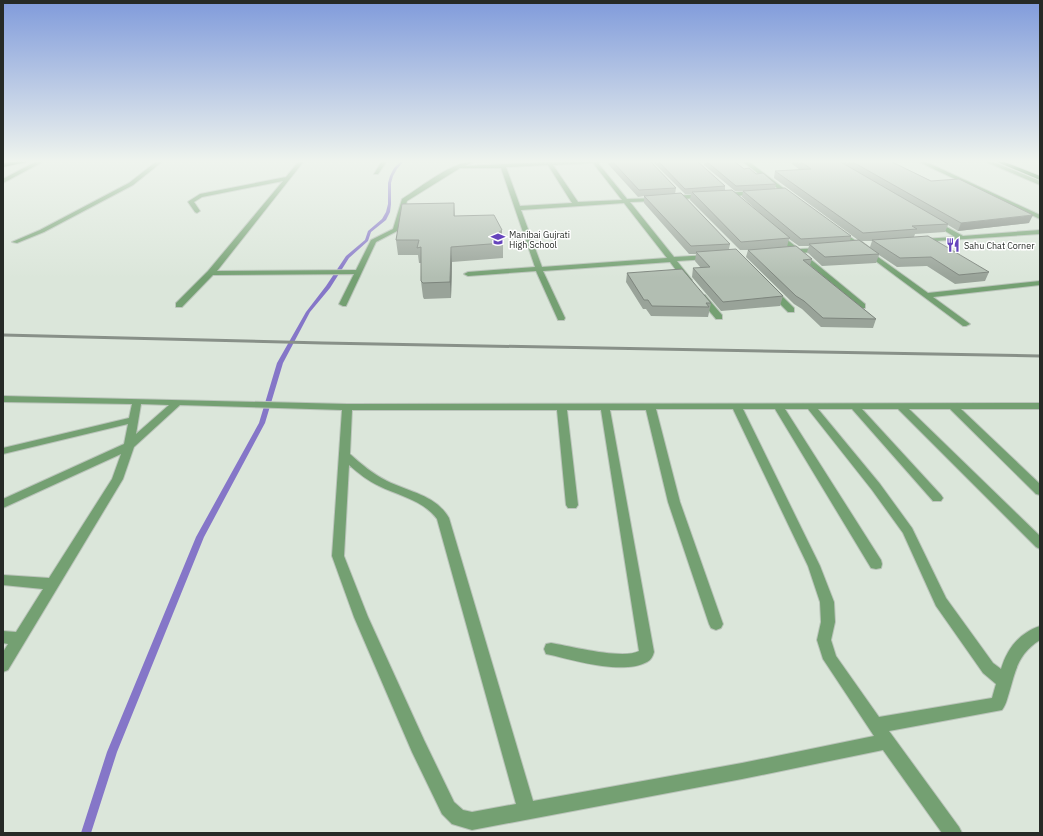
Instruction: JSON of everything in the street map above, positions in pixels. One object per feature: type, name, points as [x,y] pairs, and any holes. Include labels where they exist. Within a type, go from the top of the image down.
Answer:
[{"type":"street","points":[[15,242],[42,231],[101,200]]},
{"type":"street","points":[[193,200],[191,202],[198,211]]},
{"type":"street","points":[[179,305],[211,273],[271,200]]},
{"type":"street","points":[[343,304],[356,272],[373,241],[396,230],[404,200]]},
{"type":"street","points":[[515,200],[539,269],[561,318]]},
{"type":"street","points":[[573,200],[576,204]]},
{"type":"street","points":[[518,208],[644,200]]},
{"type":"street","points":[[1003,200],[1040,217]]},
{"type":"street","points":[[626,201],[719,317]]},
{"type":"street","points":[[928,218],[962,238]]},
{"type":"street","points":[[834,228],[966,324]]},
{"type":"street","points":[[774,230],[862,306]]},
{"type":"street","points":[[914,241],[1040,232]]},
{"type":"street","points":[[844,247],[867,245]]},
{"type":"street","points":[[782,252],[828,248]]},
{"type":"street","points":[[468,274],[715,257]]},
{"type":"street","points":[[211,273],[356,272]]},
{"type":"street","points":[[764,283],[791,310]]},
{"type":"street","points":[[926,295],[1040,283]]},
{"type":"street","points":[[3,399],[347,407],[1040,406]]},
{"type":"street","points":[[3,664],[117,479],[129,446],[137,401]]},
{"type":"street","points":[[3,504],[129,446],[178,402]]},
{"type":"street","points":[[951,405],[1040,491]]},
{"type":"street","points":[[562,406],[572,505]]},
{"type":"street","points":[[552,649],[622,660],[639,659],[647,652],[621,508],[605,406]]},
{"type":"street","points":[[650,406],[674,502],[716,624]]},
{"type":"street","points":[[736,406],[814,566],[828,608],[828,622],[824,640],[830,659],[886,741],[953,833]]},
{"type":"street","points":[[778,406],[876,564]]},
{"type":"street","points":[[810,406],[876,487],[904,525],[941,602],[988,668],[1004,684]]},
{"type":"street","points":[[347,407],[338,556],[361,617],[418,746],[448,808],[458,818],[472,821],[527,812],[735,773],[886,741]]},
{"type":"street","points":[[855,407],[937,498]]},
{"type":"street","points":[[901,407],[1040,544]]},
{"type":"street","points":[[3,451],[133,420]]},
{"type":"street","points":[[344,455],[383,484],[425,501],[436,508],[443,518],[527,812]]},
{"type":"street","points":[[3,580],[52,584]]},
{"type":"street","points":[[876,725],[993,707],[998,703],[1012,657],[1024,642],[1040,632]]},
{"type":"street","points":[[3,637],[18,638]]},
{"type":"building","points":[[648,200],[688,200],[730,244],[691,246]]},
{"type":"building","points":[[700,200],[744,200],[790,238],[741,242]]},
{"type":"building","points":[[754,200],[802,200],[851,236],[801,239]]},
{"type":"building","points":[[816,200],[906,200],[948,224],[912,226],[917,229],[863,233]]},
{"type":"building","points":[[920,200],[1002,200],[1033,215],[961,223]]},
{"type":"building","points":[[454,203],[454,216],[494,215],[502,230],[499,232],[503,243],[451,247],[450,282],[423,283],[421,281],[421,247],[417,248],[419,240],[396,240],[402,204]]},
{"type":"building","points":[[928,236],[989,272],[959,275],[931,257],[900,258],[872,240]]},
{"type":"building","points":[[859,240],[879,254],[825,257],[809,244]]},
{"type":"building","points":[[796,246],[812,259],[803,260],[876,319],[823,318],[796,296],[748,250]]},
{"type":"building","points":[[736,249],[783,296],[723,302],[693,268],[710,267],[696,252]]},
{"type":"building","points":[[682,269],[711,303],[706,303],[709,307],[652,306],[648,300],[644,300],[627,273]]},
{"type":"waterway","points":[[86,833],[112,752],[200,537],[262,423],[280,363],[308,312],[328,287],[347,257],[367,240],[369,232],[384,220],[388,212],[389,200]]},
{"type":"railway","points":[[3,335],[323,343],[1040,356]]},
{"type":"place","name":"Manibai Gujrati High School","points":[[498,239]]},
{"type":"place","name":"Sahu Chat Corner","points":[[953,245]]}]
